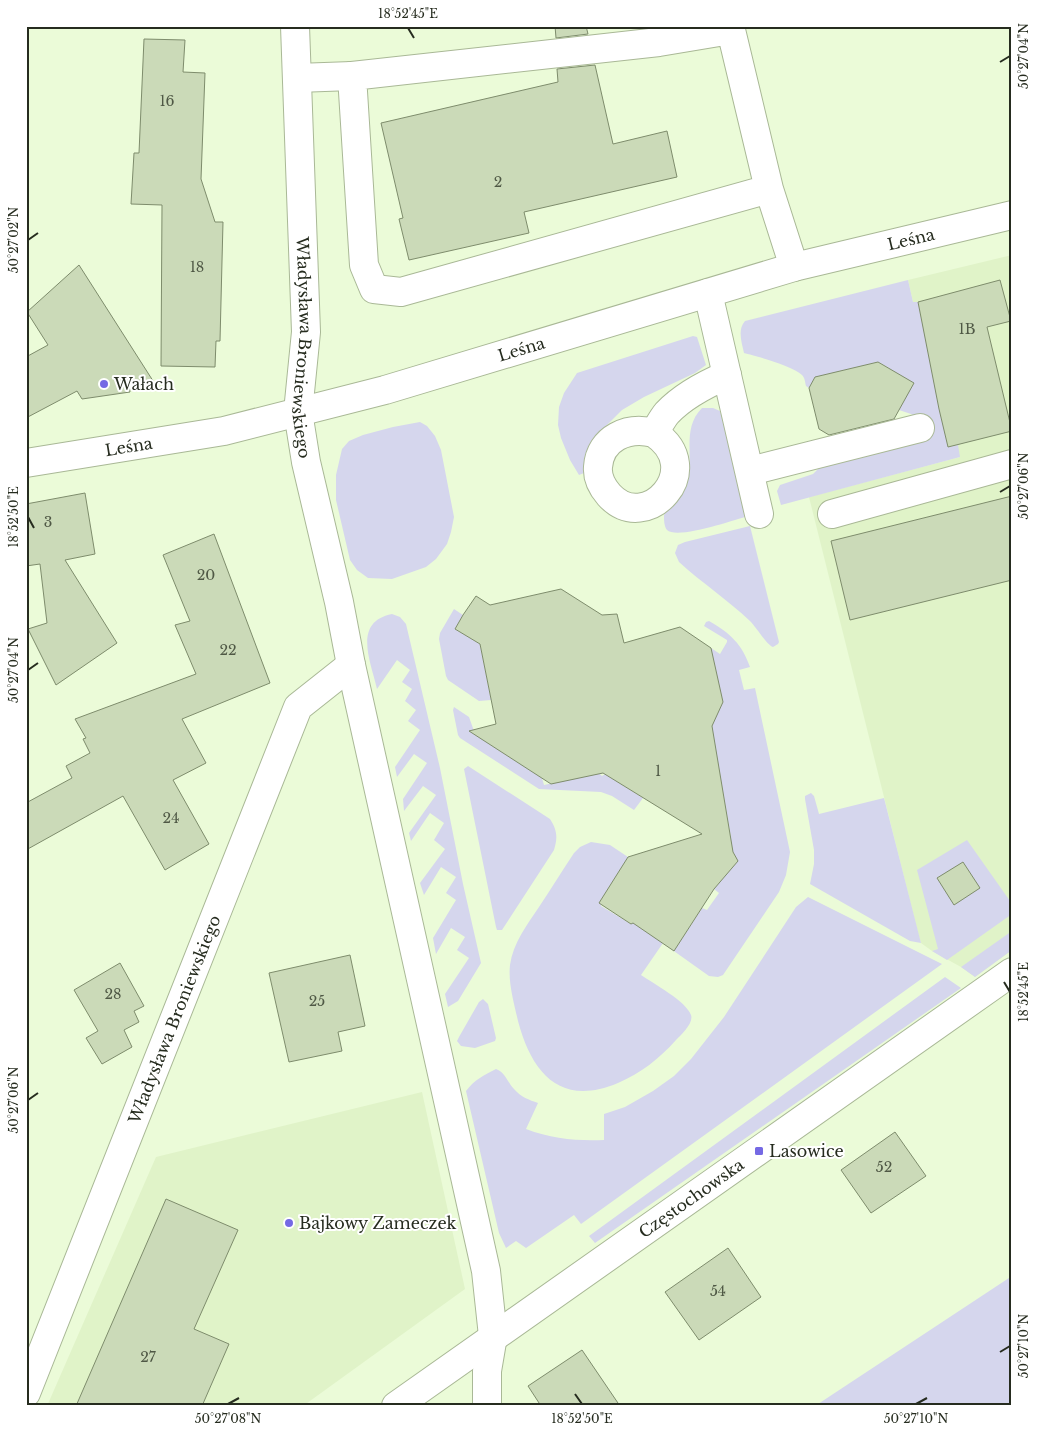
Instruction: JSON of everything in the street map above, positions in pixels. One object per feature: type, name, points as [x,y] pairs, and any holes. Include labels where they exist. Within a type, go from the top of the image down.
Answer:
[{"type":"street","name":"Władysława Broniewskiego","points":[[295,26],[306,332],[298,412],[306,462],[339,602],[351,665],[486,1271],[490,1294],[493,1336],[487,1371],[487,1406]]},
{"type":"street","points":[[297,78],[352,76],[659,42],[731,30],[769,190],[794,267]]},
{"type":"street","points":[[352,76],[364,265],[374,289],[401,292],[769,190]]},
{"type":"street","name":"Leśna","points":[[26,463],[224,431],[385,390],[794,267],[1012,215]]},
{"type":"street","points":[[708,293],[759,514]]},
{"type":"street","points":[[654,433],[666,414],[684,398],[714,380],[727,375]]},
{"type":"street","points":[[750,471],[920,428]]},
{"type":"street","points":[[832,514],[1012,464]]},
{"type":"street","name":"Władysława Broniewskiego","points":[[26,1393],[298,707],[351,665]]},
{"type":"street","name":"Częstochowska","points":[[396,1406],[1012,972]]},
{"type":"shaded area","points":[[1012,255],[1012,950],[975,977],[921,943],[809,497],[960,457],[948,448],[918,302],[913,302],[908,280]]},
{"type":"shaded area","points":[[908,280],[913,302],[918,302],[922,322],[930,321],[944,429],[948,447],[958,445],[960,457],[781,505],[777,491],[780,485],[813,474],[822,465],[924,422],[911,414],[899,410],[889,368],[878,362],[816,377],[809,388],[806,386],[803,376],[791,368],[744,353],[741,328],[745,321]]},
{"type":"shaded area","points":[[693,336],[697,337],[706,365],[695,373],[644,397],[622,410],[592,440],[585,455],[584,473],[579,475],[570,460],[558,425],[559,407],[564,393],[577,373]]},
{"type":"shaded area","points":[[702,408],[713,408],[720,411],[748,516],[693,531],[673,532],[667,530],[664,523],[664,515],[686,487],[689,477],[692,426],[695,417]]},
{"type":"shaded area","points":[[420,422],[427,426],[435,436],[441,450],[454,517],[447,544],[436,559],[426,567],[392,579],[368,578],[357,570],[350,560],[336,500],[336,475],[342,449],[349,441],[363,435]]},
{"type":"shaded area","points":[[750,526],[779,642],[773,647],[767,643],[742,613],[679,562],[675,553],[678,545],[685,542]]},
{"type":"shaded area","points":[[454,609],[463,615],[455,629],[480,644],[491,700],[479,701],[448,680],[446,676],[439,639],[440,633]]},
{"type":"shaded area","points":[[392,614],[400,617],[406,624],[440,768],[481,963],[458,1001],[448,1007],[445,994],[469,958],[457,950],[465,937],[451,928],[436,954],[433,938],[456,900],[446,893],[456,877],[441,867],[424,895],[420,883],[445,849],[434,840],[444,823],[430,813],[411,841],[409,833],[436,795],[423,786],[404,811],[403,799],[427,763],[414,754],[397,777],[395,767],[420,730],[408,721],[416,710],[405,701],[412,689],[402,682],[410,670],[397,660],[377,689],[367,644],[368,634],[372,625],[380,618]]},
{"type":"shaded area","points":[[709,621],[734,640],[743,652],[750,667],[739,670],[744,690],[755,688],[790,852],[786,875],[779,892],[723,975],[718,977],[709,976],[671,949],[676,948],[702,908],[707,910],[719,893],[714,889],[737,861],[727,840],[731,838],[713,735],[709,735],[711,648],[720,654],[727,640],[704,626]]},
{"type":"shaded area","points":[[454,707],[469,717],[474,731],[487,737],[489,744],[542,778],[544,785],[594,769],[602,776],[605,774],[643,798],[634,810],[612,796],[601,792],[539,789],[460,738],[453,710]]},
{"type":"shaded area","points":[[468,766],[550,819],[555,830],[556,841],[554,850],[502,930],[497,930],[496,927],[464,769]]},
{"type":"shaded area","points":[[811,793],[814,796],[819,814],[884,798],[921,943],[910,941],[810,884],[814,864],[814,850],[805,796]]},
{"type":"shaded area","points":[[967,840],[1010,901],[1012,901],[1012,914],[947,960],[932,951],[938,949],[917,870]]},
{"type":"shaded area","points":[[591,842],[610,845],[628,857],[601,900],[601,906],[631,924],[635,920],[643,926],[642,929],[663,943],[641,975],[683,1004],[691,1015],[691,1022],[663,1053],[642,1070],[618,1083],[598,1089],[580,1091],[565,1088],[552,1081],[541,1070],[532,1056],[518,1021],[510,979],[510,965],[514,949],[525,927],[574,853],[580,847]]},
{"type":"shaded area","points":[[808,897],[942,964],[581,1224],[574,1215],[526,1248],[516,1241],[506,1248],[499,1233],[466,1091],[469,1087],[496,1069],[502,1073],[519,1094],[538,1103],[526,1129],[565,1139],[604,1140],[604,1114],[625,1107],[653,1091],[674,1076],[691,1059],[724,1017],[796,907]]},
{"type":"shaded area","points":[[1012,931],[1012,950],[975,977],[961,967]]},
{"type":"shaded area","points":[[945,977],[961,988],[595,1243],[589,1236]]},
{"type":"shaded area","points":[[483,999],[488,1004],[496,1038],[495,1041],[475,1048],[461,1046],[457,1041],[479,1002]]},
{"type":"shaded area","name":"Bajkowy Zameczek","points":[[422,1092],[465,1289],[303,1406],[47,1406],[156,1157]]},
{"type":"shaded area","points":[[1012,1276],[1012,1406],[815,1406]]},
{"type":"building","points":[[555,26],[586,26],[588,34],[556,38]]},
{"type":"building","points":[[144,39],[185,40],[183,72],[205,73],[201,179],[215,222],[223,222],[220,341],[216,341],[215,367],[161,366],[162,205],[131,204],[134,153],[139,153]]},
{"type":"building","points":[[595,65],[613,144],[667,131],[677,177],[524,212],[529,233],[409,260],[399,219],[403,218],[381,123],[558,82],[557,69]]},
{"type":"building","points":[[79,265],[155,384],[129,383],[130,392],[82,399],[77,391],[26,418],[26,357],[48,345],[27,312]]},
{"type":"building","points":[[1000,280],[1011,321],[987,327],[1012,431],[948,447],[918,302]]},
{"type":"building","points":[[878,362],[914,383],[894,419],[829,435],[819,429],[809,388],[815,377]]},
{"type":"building","points":[[85,493],[95,554],[65,560],[117,643],[56,685],[28,629],[47,623],[40,564],[26,566],[26,504]]},
{"type":"building","points":[[1012,496],[1012,580],[850,620],[831,541]]},
{"type":"building","points":[[214,534],[270,683],[182,719],[206,763],[173,780],[209,844],[165,870],[123,796],[26,850],[26,803],[72,778],[66,766],[90,753],[83,739],[86,738],[75,719],[196,674],[175,625],[190,621],[163,555]]},
{"type":"building","points":[[561,589],[602,615],[617,614],[624,643],[680,627],[711,648],[723,702],[712,726],[733,852],[738,861],[714,889],[674,951],[599,903],[628,857],[702,834],[603,773],[551,784],[469,731],[496,724],[480,644],[455,629],[463,615],[476,596],[490,605]]},
{"type":"building","points":[[963,862],[980,888],[954,905],[937,878]]},
{"type":"building","points":[[350,955],[365,1026],[338,1032],[342,1051],[289,1062],[269,973]]},
{"type":"building","points":[[120,963],[144,1006],[134,1011],[139,1022],[124,1030],[132,1047],[102,1064],[86,1038],[98,1031],[74,990]]},
{"type":"building","points":[[895,1132],[926,1176],[871,1213],[841,1170]]},
{"type":"building","points":[[166,1199],[238,1230],[194,1329],[229,1344],[202,1406],[76,1406]]},
{"type":"building","points":[[728,1248],[761,1297],[699,1340],[665,1292]]},
{"type":"building","points":[[582,1350],[620,1406],[541,1406],[528,1386]]},
{"type":"place","name":"Wałach","points":[[104,384]]},
{"type":"place","name":"Lasowice","points":[[759,1151]]},
{"type":"place","name":"Bajkowy Zameczek","points":[[289,1223]]}]
